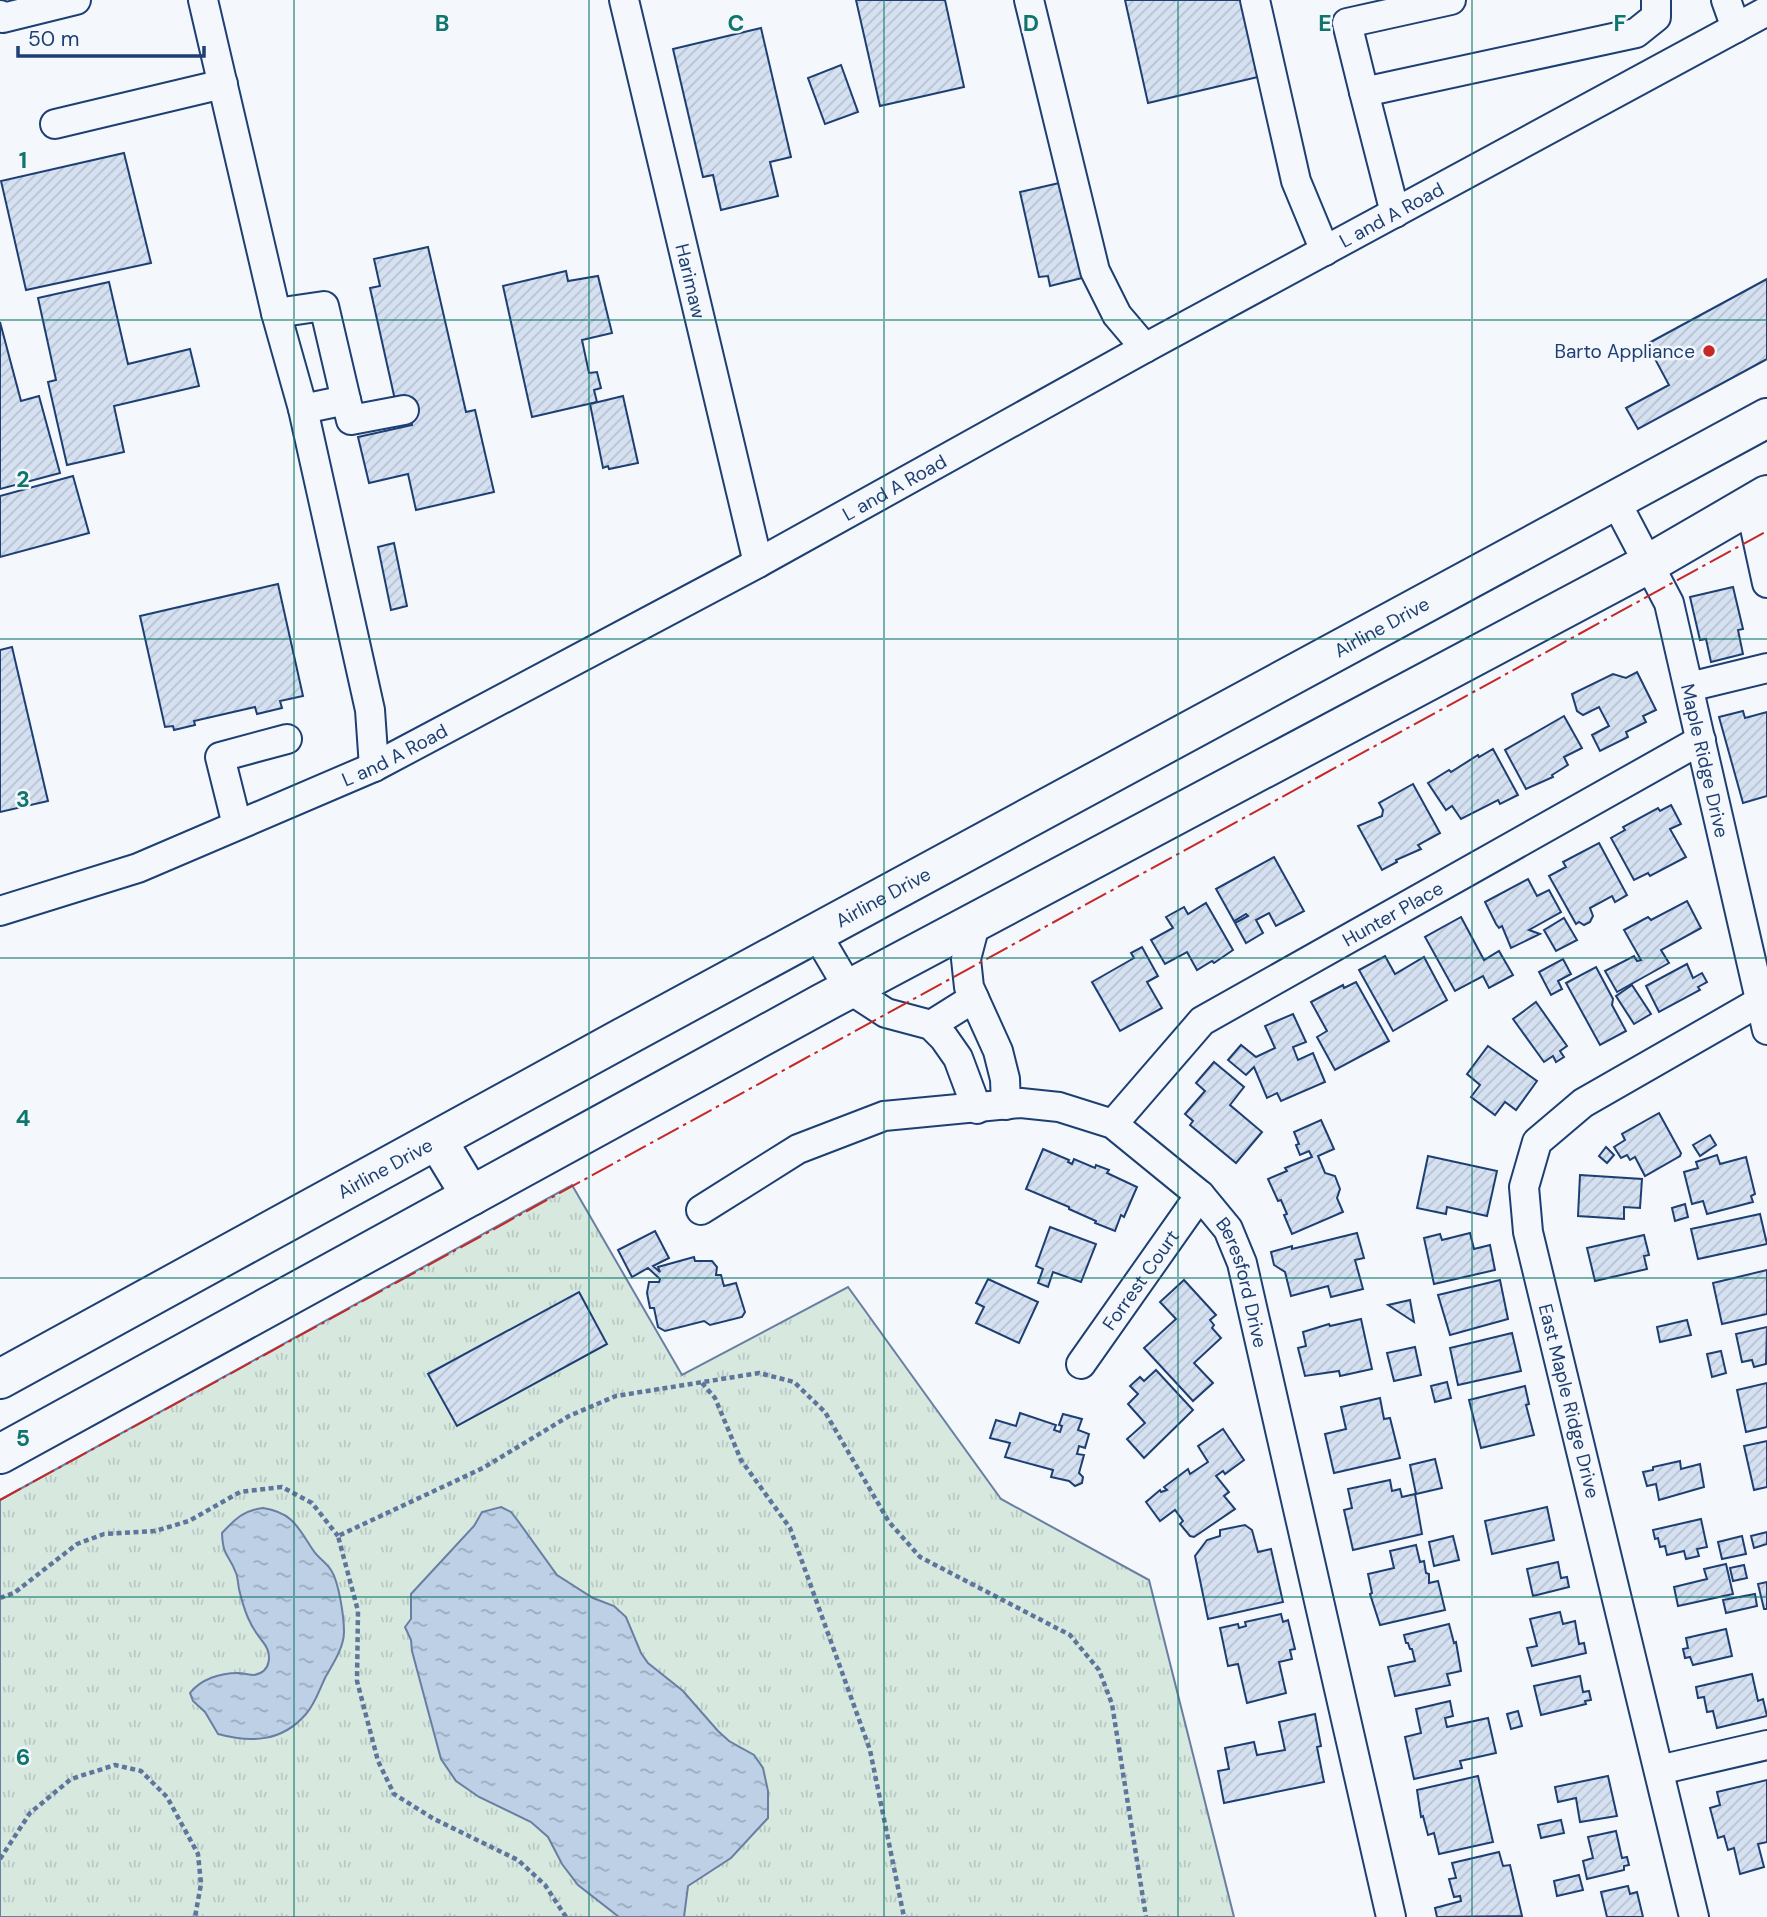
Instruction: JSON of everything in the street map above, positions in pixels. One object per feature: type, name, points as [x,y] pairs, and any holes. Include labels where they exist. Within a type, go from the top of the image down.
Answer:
[{"type":"highway","name":"Airline Drive","points":[[0,1379],[1767,418]]},
{"type":"highway","points":[[1,1450],[849,989],[1650,563],[1758,500]]},
{"type":"highway","points":[[438,1140],[471,1196]]},
{"type":"street","points":[[2,16],[76,0]]},
{"type":"street","points":[[203,0],[276,313],[303,409],[370,710],[374,766]]},
{"type":"street","name":"Harimaw","points":[[624,0],[758,563]]},
{"type":"street","points":[[1029,0],[1096,271],[1117,315],[1145,348]]},
{"type":"street","points":[[1255,0],[1296,181],[1325,251]]},
{"type":"street","points":[[1395,213],[1345,11],[1451,0]]},
{"type":"street","points":[[1364,92],[1636,33],[1656,17],[1656,0]]},
{"type":"street","points":[[1726,0],[1736,28]]},
{"type":"street","name":"L and A Road","points":[[0,911],[138,869],[374,766],[758,563],[1145,348],[1767,11]]},
{"type":"street","points":[[55,124],[223,84]]},
{"type":"street","points":[[276,313],[324,306],[351,420],[404,411]]},
{"type":"street","points":[[303,409],[346,400]]},
{"type":"street","name":"Maple Ridge Drive","points":[[1615,500],[1669,603],[1767,1030]]},
{"type":"street","points":[[1758,500],[1767,583]]},
{"type":"street","points":[[1689,687],[1767,668]]},
{"type":"street","points":[[237,825],[220,757],[287,739]]},
{"type":"street","name":"Hunter Place","points":[[1113,1124],[1202,1021],[1701,740]]},
{"type":"street","points":[[976,921],[966,959],[969,987],[998,1051],[1005,1079],[1006,1105]]},
{"type":"street","points":[[816,933],[849,989],[886,1013],[931,1025],[944,1038],[958,1058],[977,1109]]},
{"type":"street","points":[[931,1025],[974,998]]},
{"type":"street","name":"East Maple Ridge Drive","points":[[1694,1917],[1528,1233],[1524,1187],[1537,1142],[1583,1103],[1760,1001]]},
{"type":"street","name":"Beresford Drive","points":[[701,1210],[798,1149],[884,1116],[1021,1103],[1059,1107],[1113,1124],[1200,1195],[1228,1229],[1242,1263],[1391,1917]]},
{"type":"street","name":"Forrest Court","points":[[1081,1364],[1200,1195]]},
{"type":"street","points":[[1659,1770],[1767,1745]]},
{"type":"path","points":[[338,1536],[483,1468],[569,1416],[616,1396],[758,1373],[794,1382],[825,1412],[889,1522],[920,1557],[1070,1635],[1099,1670],[1112,1704],[1146,1917]]},
{"type":"path","points":[[702,1382],[715,1398],[741,1460],[790,1528],[870,1750],[904,1917]]},
{"type":"path","points":[[0,1598],[14,1593],[77,1544],[104,1534],[155,1531],[189,1521],[240,1492],[282,1487],[312,1503],[338,1536],[358,1611],[357,1681],[378,1761],[394,1794],[433,1819],[518,1860],[545,1885],[566,1917]]},
{"type":"path","points":[[0,1859],[30,1812],[71,1779],[116,1765],[141,1771],[167,1797],[198,1854],[201,1884],[195,1917]]},
{"type":"green space","points":[[572,1185],[682,1375],[848,1287],[1001,1499],[1149,1580],[1234,1917],[0,1917],[0,1500]]},
{"type":"water","points":[[501,1507],[511,1512],[557,1575],[593,1598],[614,1606],[626,1617],[648,1663],[683,1691],[729,1741],[754,1755],[763,1768],[768,1791],[768,1818],[731,1858],[688,1886],[684,1917],[619,1917],[578,1885],[562,1864],[548,1837],[531,1822],[479,1797],[456,1781],[441,1759],[411,1640],[405,1627],[411,1619],[411,1594],[474,1526],[482,1512]]},
{"type":"water","points":[[263,1508],[288,1517],[331,1570],[340,1600],[344,1638],[315,1701],[297,1723],[276,1735],[242,1739],[218,1734],[190,1693],[200,1684],[218,1676],[260,1673],[269,1662],[266,1646],[245,1611],[237,1575],[225,1552],[222,1533],[240,1516]]},
{"type":"building","points":[[856,0],[945,0],[964,87],[880,106]]},
{"type":"building","points":[[1125,0],[1244,0],[1262,76],[1148,103]]},
{"type":"building","points":[[761,28],[791,157],[770,162],[778,196],[721,210],[713,175],[703,177],[673,49]]},
{"type":"building","points":[[841,65],[858,112],[825,124],[808,78]]},
{"type":"building","points":[[124,153],[151,263],[26,290],[1,181]]},
{"type":"building","points":[[1068,181],[1086,277],[1050,286],[1048,276],[1039,277],[1020,192]]},
{"type":"building","points":[[428,247],[466,412],[475,410],[494,492],[416,510],[408,474],[369,483],[358,437],[412,425],[406,397],[395,400],[370,288],[380,286],[374,259]]},
{"type":"building","points":[[566,271],[568,281],[598,276],[612,333],[582,340],[589,373],[597,372],[601,388],[594,390],[597,402],[532,417],[503,286]]},
{"type":"building","name":"Barto Appliance","points":[[1767,279],[1767,359],[1638,429],[1626,408],[1669,385],[1647,344]]},
{"type":"building","points":[[109,282],[128,364],[190,349],[199,386],[114,406],[124,452],[67,465],[48,382],[56,380],[38,298]]},
{"type":"building","points":[[0,322],[21,401],[39,396],[60,473],[0,489]]},
{"type":"building","points":[[623,396],[638,463],[603,468],[590,404]]},
{"type":"building","points":[[73,476],[89,533],[0,557],[0,496]]},
{"type":"building","points":[[394,543],[407,606],[391,610],[378,547]]},
{"type":"building","points":[[278,584],[303,696],[280,701],[282,708],[257,714],[255,707],[194,721],[195,725],[174,730],[173,726],[165,727],[140,616]]},
{"type":"building","points":[[1733,587],[1743,629],[1738,630],[1743,654],[1711,662],[1706,639],[1700,640],[1690,597]]},
{"type":"building","points":[[12,647],[48,801],[0,812],[0,650]]},
{"type":"building","points":[[1637,672],[1656,710],[1643,716],[1646,722],[1626,732],[1628,737],[1600,751],[1592,735],[1609,726],[1599,707],[1583,715],[1577,711],[1572,694],[1613,674],[1626,678]]},
{"type":"building","points":[[1743,711],[1745,718],[1767,712],[1767,796],[1743,803],[1719,717]]},
{"type":"building","points":[[1564,716],[1582,748],[1564,757],[1568,765],[1552,775],[1553,777],[1526,789],[1505,750]]},
{"type":"building","points":[[1493,749],[1518,795],[1500,804],[1498,800],[1461,819],[1452,806],[1446,810],[1428,783]]},
{"type":"building","points":[[1413,784],[1440,833],[1418,845],[1421,849],[1396,860],[1397,862],[1382,870],[1358,826],[1382,816],[1383,810],[1379,803]]},
{"type":"building","points":[[1671,805],[1681,824],[1670,829],[1686,857],[1650,876],[1648,873],[1634,880],[1611,838],[1625,830],[1623,827],[1658,808],[1660,811]]},
{"type":"building","points":[[1599,843],[1627,895],[1615,902],[1612,896],[1590,908],[1593,916],[1590,922],[1584,925],[1579,922],[1576,924],[1549,876],[1566,867],[1563,862]]},
{"type":"building","points":[[1274,857],[1304,911],[1276,926],[1269,913],[1256,920],[1263,933],[1246,943],[1235,923],[1248,916],[1246,914],[1234,921],[1216,889]]},
{"type":"building","points":[[1528,879],[1537,896],[1549,890],[1561,912],[1529,930],[1540,934],[1511,948],[1502,926],[1499,928],[1496,924],[1485,902]]},
{"type":"building","points":[[1687,901],[1701,928],[1661,950],[1669,963],[1617,992],[1605,971],[1634,956],[1637,961],[1641,960],[1624,930],[1648,917],[1651,920]]},
{"type":"building","points":[[1206,903],[1233,950],[1214,963],[1212,961],[1197,970],[1187,952],[1165,964],[1151,940],[1173,928],[1166,917],[1184,907],[1188,914]]},
{"type":"building","points":[[1461,917],[1484,960],[1499,951],[1513,975],[1489,988],[1483,976],[1455,991],[1425,937]]},
{"type":"building","points":[[1564,918],[1577,940],[1556,951],[1544,930]]},
{"type":"building","points":[[1142,947],[1158,976],[1147,982],[1162,1008],[1120,1031],[1092,982],[1134,958],[1131,953]]},
{"type":"building","points":[[1385,956],[1395,974],[1424,957],[1447,1000],[1393,1031],[1359,970]]},
{"type":"building","points":[[1563,959],[1571,974],[1558,981],[1562,989],[1551,995],[1539,972]]},
{"type":"building","points":[[1687,964],[1693,978],[1702,973],[1707,982],[1698,987],[1700,990],[1659,1012],[1646,986]]},
{"type":"building","points":[[1596,967],[1626,1031],[1600,1045],[1566,983]]},
{"type":"building","points":[[1356,982],[1389,1041],[1335,1070],[1317,1037],[1327,1031],[1311,1002],[1343,985],[1344,988]]},
{"type":"building","points":[[1632,985],[1651,1014],[1634,1024],[1616,996]]},
{"type":"building","points":[[1536,1002],[1567,1046],[1560,1051],[1564,1057],[1556,1062],[1553,1056],[1544,1062],[1513,1019]]},
{"type":"building","points":[[1293,1014],[1306,1042],[1293,1047],[1298,1060],[1313,1053],[1325,1082],[1281,1101],[1277,1093],[1267,1098],[1254,1067],[1246,1075],[1228,1060],[1241,1045],[1256,1057],[1275,1048],[1265,1026]]},
{"type":"building","points":[[1488,1046],[1537,1081],[1516,1110],[1505,1102],[1495,1115],[1471,1097],[1480,1085],[1467,1074]]},
{"type":"building","points":[[1214,1062],[1244,1087],[1230,1105],[1262,1132],[1236,1163],[1190,1125],[1193,1121],[1185,1114],[1205,1091],[1196,1083]]},
{"type":"building","points":[[1659,1113],[1681,1153],[1645,1176],[1635,1157],[1630,1160],[1627,1155],[1621,1158],[1614,1147],[1625,1140],[1622,1134]]},
{"type":"building","points":[[1321,1120],[1334,1149],[1318,1156],[1325,1173],[1335,1176],[1340,1189],[1337,1198],[1343,1212],[1292,1234],[1281,1200],[1278,1201],[1268,1179],[1287,1171],[1285,1168],[1312,1157],[1309,1151],[1300,1155],[1294,1132]]},
{"type":"building","points":[[1710,1135],[1716,1145],[1700,1156],[1693,1145]]},
{"type":"building","points":[[1606,1147],[1614,1155],[1607,1163],[1599,1156]]},
{"type":"building","points":[[1043,1149],[1069,1160],[1072,1164],[1074,1159],[1095,1168],[1096,1165],[1109,1170],[1107,1173],[1137,1187],[1115,1231],[1026,1189]]},
{"type":"building","points":[[1717,1155],[1720,1164],[1746,1157],[1755,1194],[1751,1196],[1753,1202],[1707,1214],[1703,1201],[1692,1204],[1684,1172],[1698,1168],[1696,1162]]},
{"type":"building","points":[[1428,1156],[1497,1171],[1487,1216],[1447,1207],[1446,1214],[1417,1208]]},
{"type":"building","points":[[1580,1175],[1642,1179],[1640,1208],[1624,1207],[1624,1219],[1578,1216]]},
{"type":"building","points":[[1685,1204],[1688,1217],[1675,1221],[1672,1208]]},
{"type":"building","points":[[1760,1214],[1767,1244],[1698,1259],[1691,1229]]},
{"type":"building","points":[[1050,1227],[1096,1244],[1081,1282],[1053,1272],[1048,1287],[1038,1283],[1043,1269],[1036,1266]]},
{"type":"building","points":[[655,1231],[669,1258],[653,1266],[660,1272],[658,1267],[694,1257],[695,1261],[712,1261],[717,1267],[716,1275],[721,1275],[724,1286],[736,1283],[745,1312],[742,1317],[710,1325],[704,1321],[665,1331],[658,1327],[647,1293],[649,1282],[659,1282],[660,1279],[648,1268],[632,1277],[618,1250]]},
{"type":"building","points":[[1357,1233],[1364,1258],[1355,1260],[1363,1289],[1331,1297],[1328,1286],[1291,1296],[1285,1272],[1274,1265],[1271,1252]]},
{"type":"building","points":[[1470,1233],[1474,1249],[1490,1245],[1495,1270],[1434,1284],[1424,1238],[1440,1234],[1442,1240]]},
{"type":"building","points":[[1644,1235],[1649,1255],[1644,1256],[1647,1269],[1595,1281],[1587,1248]]},
{"type":"building","points":[[1767,1270],[1767,1314],[1722,1324],[1713,1283]]},
{"type":"building","points":[[988,1279],[1038,1302],[1019,1343],[976,1323],[984,1307],[976,1303]]},
{"type":"building","points":[[1184,1280],[1216,1315],[1210,1320],[1214,1325],[1212,1328],[1221,1338],[1194,1363],[1213,1383],[1193,1401],[1144,1348],[1176,1319],[1160,1302]]},
{"type":"building","points":[[1500,1280],[1508,1319],[1450,1335],[1438,1295]]},
{"type":"building","points":[[579,1292],[607,1344],[457,1426],[428,1374]]},
{"type":"building","points":[[1410,1300],[1414,1322],[1388,1305]]},
{"type":"building","points":[[1361,1319],[1372,1369],[1340,1376],[1339,1371],[1305,1376],[1298,1348],[1306,1346],[1303,1332],[1329,1324],[1330,1326]]},
{"type":"building","points":[[1687,1320],[1691,1335],[1660,1342],[1657,1327]]},
{"type":"building","points":[[1767,1327],[1766,1364],[1754,1367],[1752,1360],[1742,1362],[1736,1334]]},
{"type":"building","points":[[1512,1333],[1521,1371],[1458,1385],[1450,1348]]},
{"type":"building","points":[[1415,1347],[1421,1375],[1394,1381],[1387,1353]]},
{"type":"building","points":[[1721,1351],[1726,1373],[1712,1377],[1707,1354]]},
{"type":"building","points":[[1156,1370],[1193,1410],[1144,1458],[1127,1439],[1145,1423],[1128,1404],[1138,1394],[1130,1386],[1140,1377],[1144,1381]]},
{"type":"building","points":[[1447,1382],[1451,1398],[1435,1402],[1431,1386]]},
{"type":"building","points":[[1767,1383],[1767,1427],[1746,1432],[1737,1390]]},
{"type":"building","points":[[1525,1386],[1529,1404],[1526,1405],[1534,1435],[1481,1448],[1469,1400]]},
{"type":"building","points":[[1380,1398],[1384,1419],[1390,1418],[1400,1458],[1334,1473],[1325,1434],[1346,1429],[1341,1407]]},
{"type":"building","points":[[1020,1413],[1056,1425],[1054,1430],[1060,1432],[1062,1426],[1059,1425],[1063,1414],[1082,1419],[1078,1430],[1089,1434],[1085,1448],[1079,1446],[1077,1454],[1084,1455],[1079,1473],[1083,1477],[1082,1483],[1075,1486],[1069,1481],[1051,1477],[1053,1470],[1005,1457],[1010,1443],[990,1438],[996,1420],[1016,1426]]},
{"type":"building","points":[[1223,1429],[1244,1460],[1225,1474],[1223,1471],[1216,1476],[1229,1492],[1224,1496],[1235,1509],[1194,1537],[1190,1536],[1180,1524],[1183,1521],[1175,1510],[1160,1521],[1146,1502],[1160,1490],[1167,1490],[1164,1487],[1188,1469],[1190,1474],[1208,1462],[1198,1446]]},
{"type":"building","points":[[1767,1441],[1767,1487],[1754,1490],[1744,1446]]},
{"type":"building","points":[[1435,1459],[1442,1488],[1416,1494],[1410,1465]]},
{"type":"building","points":[[1680,1461],[1681,1469],[1700,1464],[1704,1487],[1659,1500],[1656,1484],[1647,1486],[1643,1472]]},
{"type":"building","points":[[1390,1480],[1392,1491],[1400,1489],[1402,1497],[1415,1494],[1422,1534],[1353,1550],[1344,1510],[1352,1508],[1348,1489]]},
{"type":"building","points":[[1547,1507],[1554,1540],[1492,1554],[1485,1521]]},
{"type":"building","points":[[1701,1519],[1707,1547],[1697,1549],[1699,1556],[1686,1559],[1684,1551],[1667,1555],[1665,1546],[1660,1547],[1658,1538],[1655,1539],[1653,1530]]},
{"type":"building","points":[[1245,1525],[1252,1530],[1258,1552],[1271,1549],[1283,1602],[1208,1619],[1195,1556],[1207,1540],[1220,1536],[1220,1530]]},
{"type":"building","points":[[1767,1532],[1767,1544],[1754,1548],[1751,1536]]},
{"type":"building","points":[[1453,1536],[1459,1560],[1434,1566],[1429,1542]]},
{"type":"building","points":[[1742,1536],[1746,1554],[1722,1559],[1718,1542]]},
{"type":"building","points":[[1416,1545],[1420,1562],[1424,1561],[1426,1573],[1429,1574],[1429,1583],[1438,1581],[1445,1610],[1380,1625],[1370,1594],[1368,1574],[1394,1568],[1390,1551]]},
{"type":"building","points":[[1558,1562],[1561,1578],[1567,1577],[1569,1587],[1533,1596],[1527,1569]]},
{"type":"building","points":[[1726,1564],[1733,1594],[1678,1606],[1674,1587],[1707,1579],[1704,1569]]},
{"type":"building","points":[[1744,1565],[1747,1578],[1733,1581],[1730,1568]]},
{"type":"building","points":[[1767,1582],[1767,1609],[1764,1609],[1758,1584]]},
{"type":"building","points":[[1755,1594],[1757,1606],[1726,1613],[1723,1600]]},
{"type":"building","points":[[1560,1612],[1563,1624],[1575,1621],[1579,1644],[1584,1643],[1586,1653],[1532,1666],[1527,1648],[1537,1646],[1530,1619]]},
{"type":"building","points":[[1281,1614],[1283,1622],[1288,1620],[1295,1649],[1290,1650],[1292,1659],[1279,1662],[1286,1693],[1247,1703],[1238,1664],[1228,1666],[1220,1628],[1238,1624],[1239,1628],[1246,1626],[1245,1622]]},
{"type":"building","points":[[1449,1624],[1454,1643],[1456,1642],[1461,1671],[1447,1674],[1450,1685],[1395,1696],[1388,1667],[1415,1661],[1404,1635]]},
{"type":"building","points":[[1726,1629],[1732,1656],[1693,1665],[1690,1657],[1685,1658],[1683,1649],[1688,1648],[1686,1638]]},
{"type":"building","points":[[1752,1674],[1758,1701],[1763,1699],[1767,1716],[1717,1728],[1713,1711],[1707,1712],[1704,1697],[1698,1698],[1696,1687]]},
{"type":"building","points":[[1580,1676],[1583,1692],[1589,1691],[1591,1700],[1585,1701],[1586,1704],[1541,1715],[1534,1686]]},
{"type":"building","points":[[1450,1701],[1453,1716],[1445,1718],[1447,1727],[1488,1718],[1496,1753],[1460,1761],[1462,1768],[1414,1779],[1405,1737],[1421,1733],[1416,1709]]},
{"type":"building","points":[[1518,1711],[1522,1726],[1511,1729],[1507,1714]]},
{"type":"building","points":[[1315,1714],[1321,1746],[1317,1747],[1324,1782],[1224,1803],[1218,1771],[1229,1769],[1225,1748],[1254,1742],[1257,1755],[1285,1750],[1279,1722]]},
{"type":"building","points":[[1478,1776],[1493,1842],[1439,1854],[1434,1833],[1428,1835],[1423,1816],[1421,1817],[1417,1790]]},
{"type":"building","points":[[1608,1776],[1617,1816],[1580,1822],[1576,1798],[1558,1802],[1555,1787]]},
{"type":"building","points":[[1767,1780],[1767,1842],[1758,1844],[1764,1867],[1740,1874],[1734,1848],[1728,1850],[1724,1836],[1718,1838],[1710,1808],[1720,1805],[1717,1792]]},
{"type":"building","points":[[1561,1820],[1564,1833],[1541,1838],[1538,1825]]},
{"type":"building","points":[[1616,1831],[1622,1858],[1627,1857],[1629,1865],[1624,1866],[1624,1870],[1587,1879],[1583,1861],[1593,1858],[1588,1837]]},
{"type":"building","points":[[1499,1852],[1503,1866],[1510,1865],[1522,1916],[1437,1917],[1435,1908],[1461,1901],[1460,1896],[1454,1897],[1449,1879],[1456,1878],[1452,1863]]},
{"type":"building","points":[[1579,1875],[1583,1890],[1557,1896],[1554,1881]]},
{"type":"building","points":[[1628,1886],[1630,1894],[1637,1892],[1643,1917],[1607,1917],[1601,1892]]},
{"type":"power","points":[[0,1500],[1767,531]]},
{"type":"place","name":"Barto Appliance","points":[[1709,351]]}]
